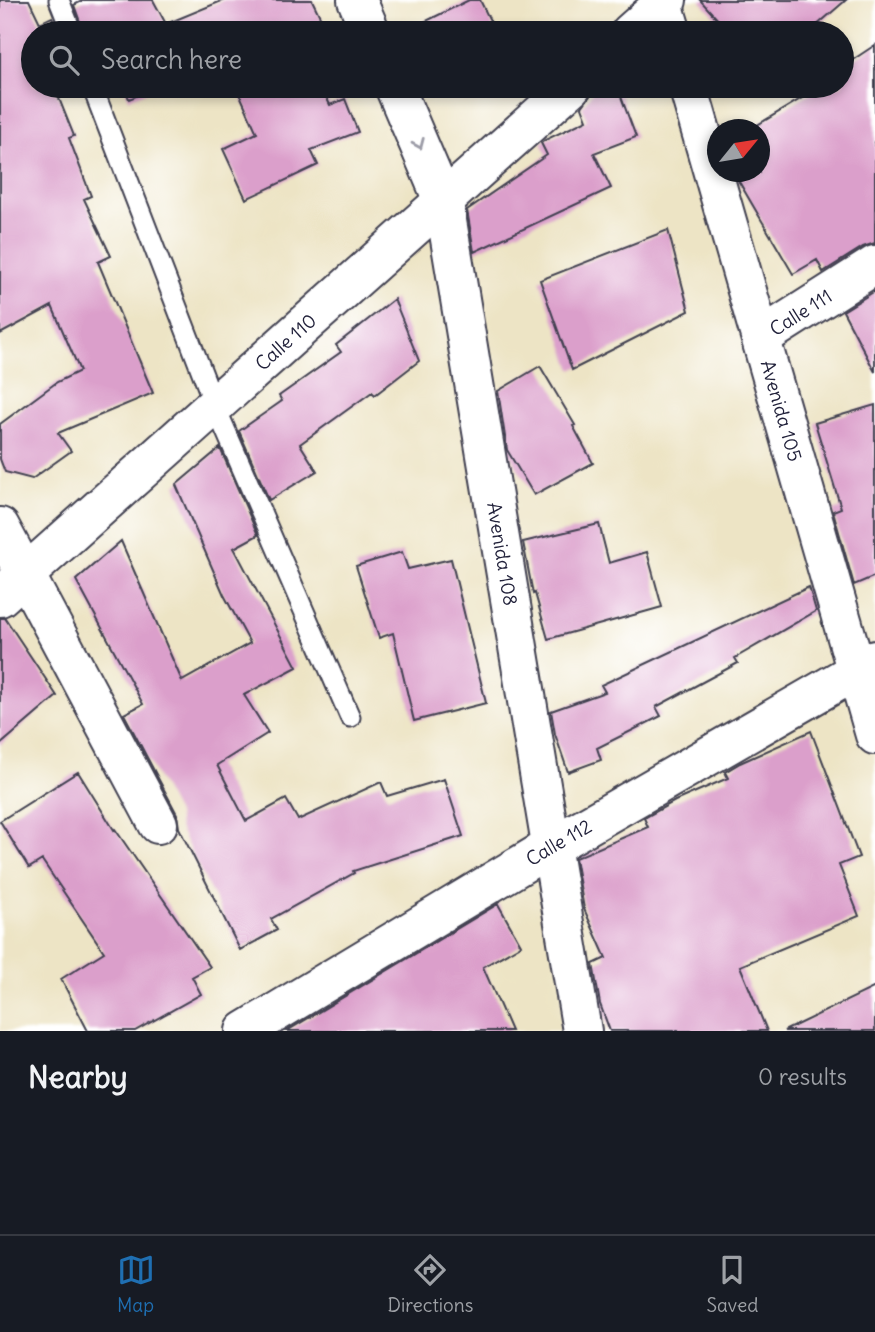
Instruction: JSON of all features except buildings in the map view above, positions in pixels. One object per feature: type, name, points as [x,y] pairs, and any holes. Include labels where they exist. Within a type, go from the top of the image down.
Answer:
[{"type":"street","points":[[357,0],[366,21]]},
{"type":"street","points":[[648,21],[666,9]]},
{"type":"street","name":"Avenida 108","points":[[399,98],[444,203],[582,1031]]},
{"type":"street","name":"Calle 110","points":[[12,586],[559,98]]},
{"type":"street","name":"Avenida 105","points":[[692,98],[762,337],[865,666],[875,735]]},
{"type":"street","name":"Calle 111","points":[[762,337],[875,265]]},
{"type":"street","points":[[0,527],[12,586],[158,824]]},
{"type":"street","name":"Calle 112","points":[[246,1031],[552,846],[865,666]]},
{"type":"lane","points":[[59,0],[67,21]]},
{"type":"lane","points":[[97,98],[215,406],[350,717]]}]
